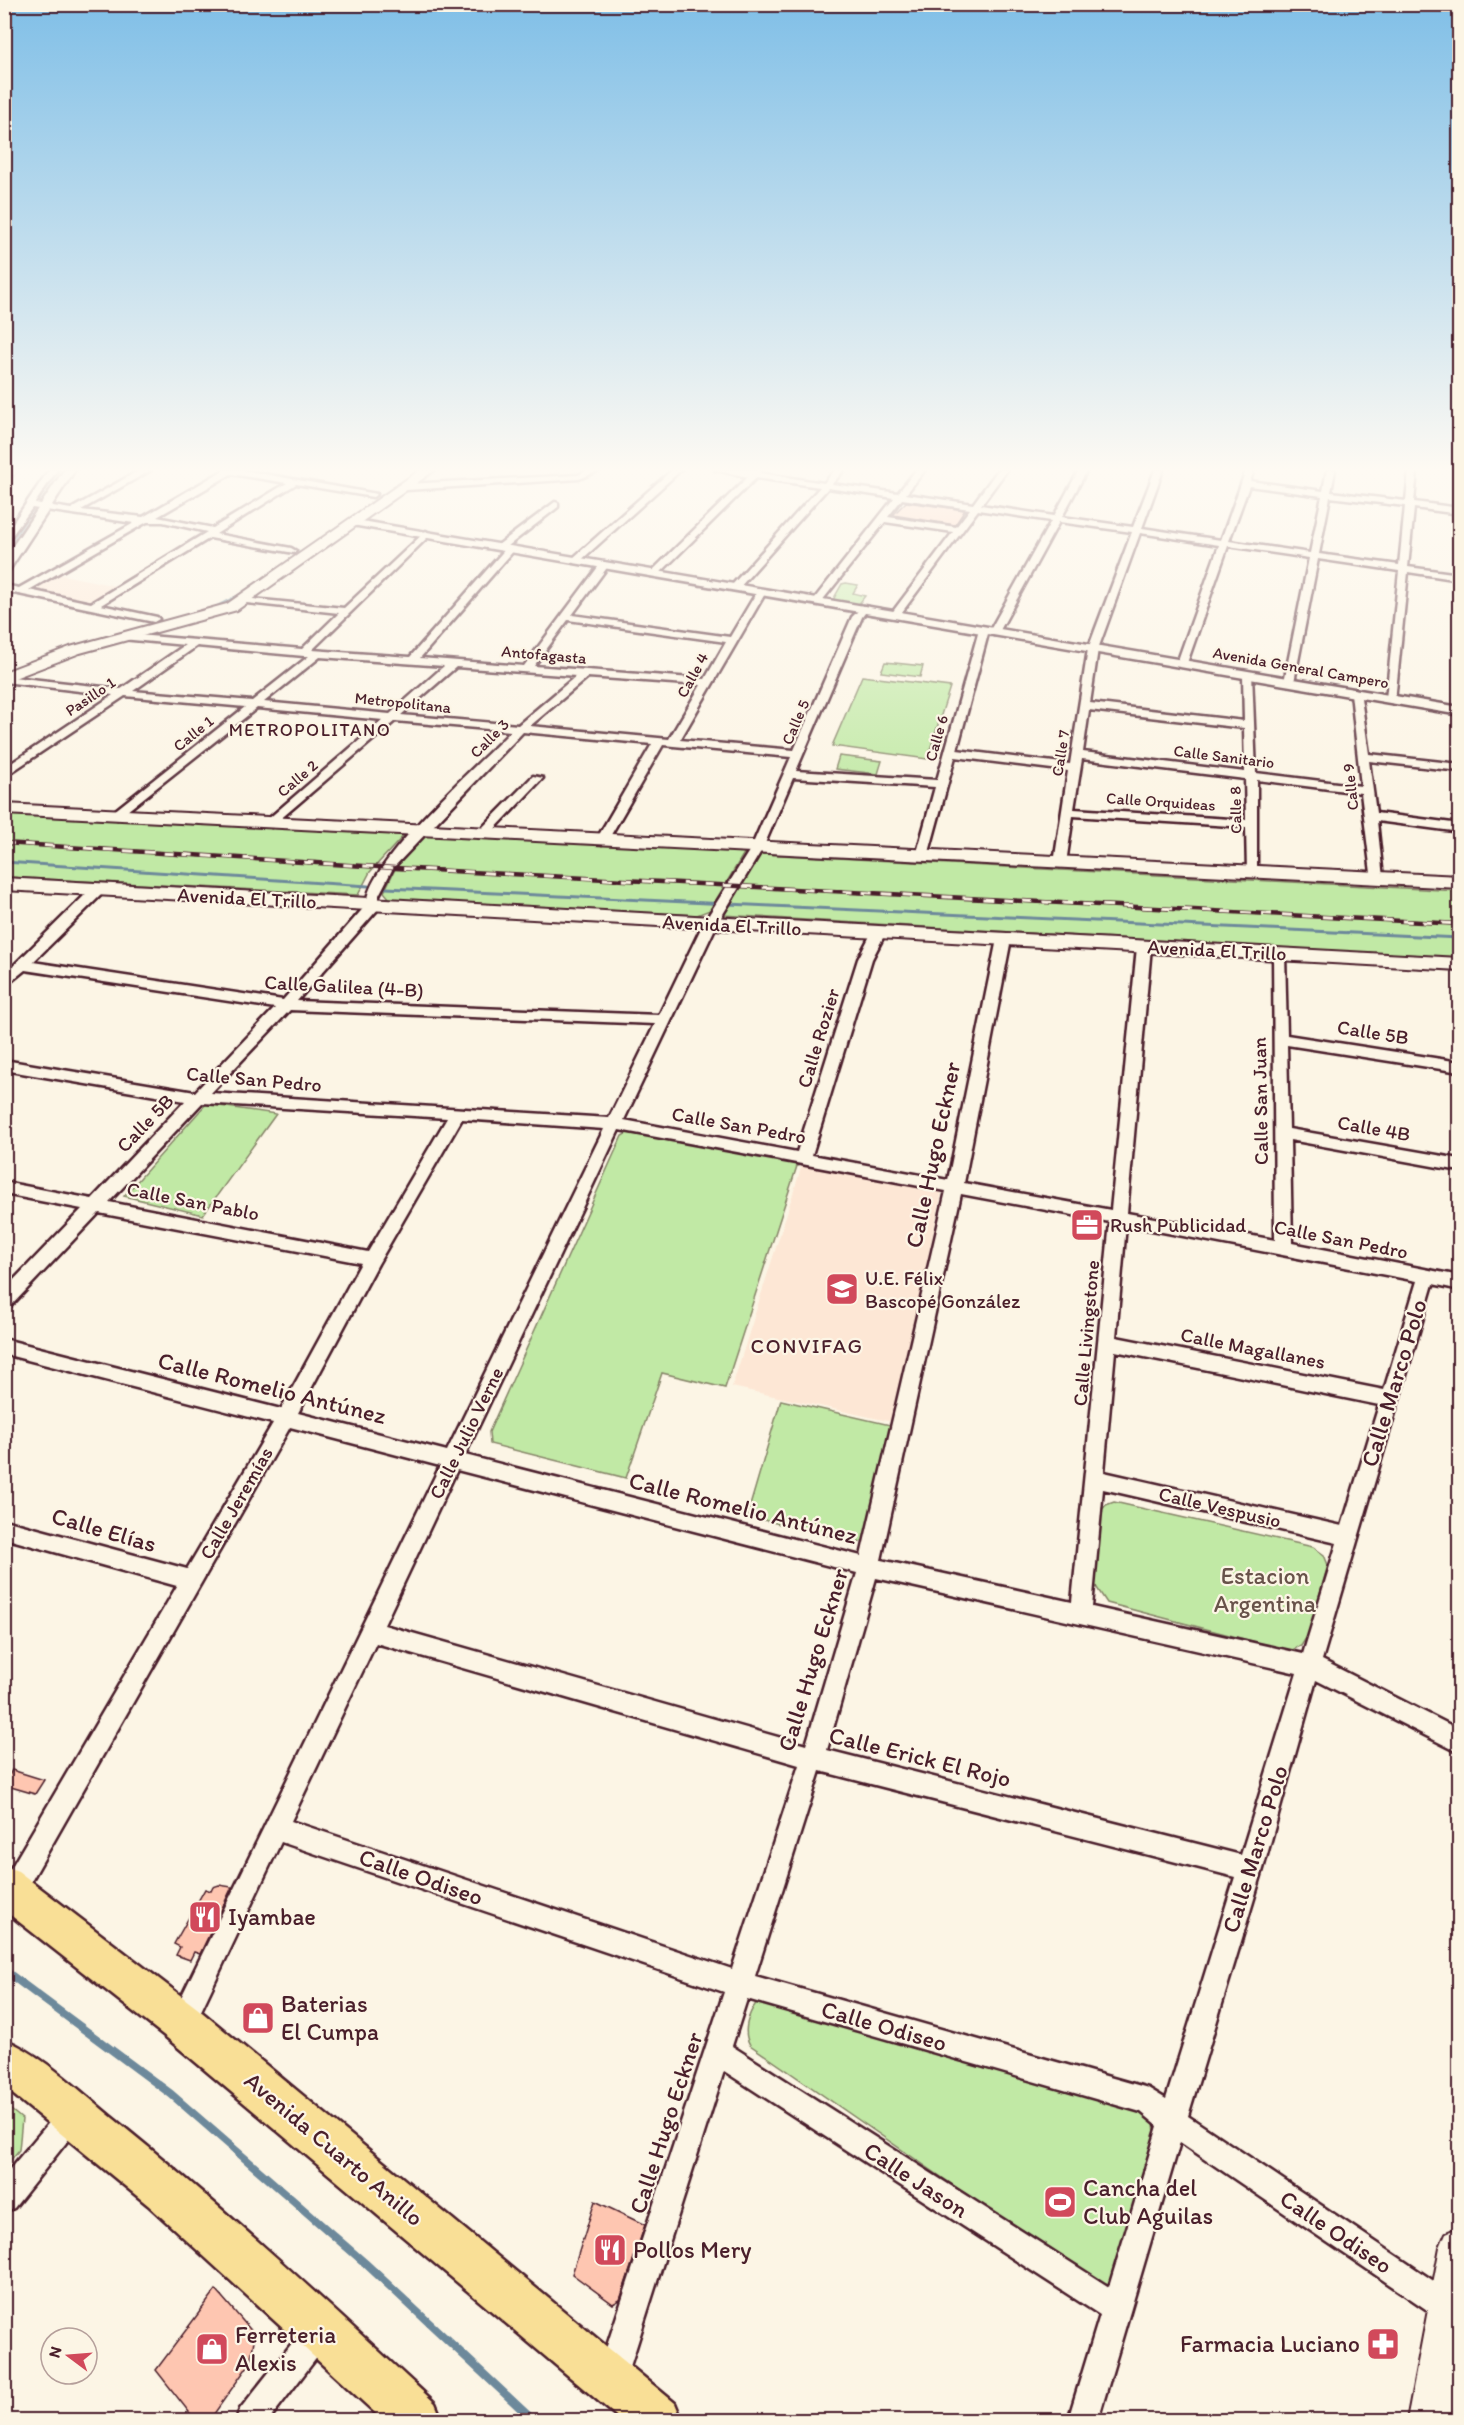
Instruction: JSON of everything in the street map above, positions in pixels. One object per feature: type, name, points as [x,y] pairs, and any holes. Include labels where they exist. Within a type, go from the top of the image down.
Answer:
[{"type":"highway","name":"Avenida Cuarto Anillo","points":[[8,1888],[182,2023],[658,2421]]},
{"type":"highway","points":[[4,2060],[74,2112],[321,2330],[418,2421]]},
{"type":"main road","points":[[4,678],[67,647],[126,637],[201,611],[209,603],[248,583]]},
{"type":"main road","points":[[4,664],[67,647],[154,619],[246,600],[262,583]]},
{"type":"main road","points":[[4,810],[1460,882]]},
{"type":"main road","name":"Avenida El Trillo","points":[[4,884],[1460,963]]},
{"type":"main road","points":[[1429,2421],[1460,2247]]},
{"type":"street","points":[[23,590],[35,583]]},
{"type":"street","points":[[95,605],[130,583]]},
{"type":"street","points":[[304,652],[374,583]]},
{"type":"street","points":[[414,659],[477,583]]},
{"type":"street","points":[[528,668],[591,583]]},
{"type":"street","name":"Avenida General Campero","points":[[711,583],[1460,711]]},
{"type":"street","points":[[735,587],[738,583]]},
{"type":"street","points":[[818,600],[832,583]]},
{"type":"street","points":[[896,614],[919,583]]},
{"type":"street","name":"Calle 6","points":[[922,856],[950,753],[989,631],[1017,583]]},
{"type":"street","name":"Calle 7","points":[[1060,863],[1093,649],[1117,583]]},
{"type":"street","points":[[1182,663],[1209,583]]},
{"type":"street","points":[[1289,682],[1308,583]]},
{"type":"street","points":[[1390,699],[1402,583]]},
{"type":"street","points":[[4,588],[23,590],[154,619]]},
{"type":"street","name":"Calle 4","points":[[672,744],[731,639],[761,592]]},
{"type":"street","points":[[246,600],[344,612]]},
{"type":"street","name":"Calle 5","points":[[757,848],[791,774],[857,617],[864,609]]},
{"type":"street","points":[[566,617],[731,639]]},
{"type":"street","name":"Antofagasta","points":[[126,637],[318,654],[414,659],[708,682]]},
{"type":"street","name":"Pasillo 1","points":[[4,774],[194,644]]},
{"type":"street","name":"Calle 1","points":[[117,815],[318,654]]},
{"type":"street","name":"Calle 2","points":[[271,823],[454,663]]},
{"type":"street","name":"Calle 3","points":[[419,831],[519,730],[586,673]]},
{"type":"street","name":"Calle 8","points":[[1248,675],[1253,872]]},
{"type":"street","name":"Metropolitana","points":[[4,678],[125,693],[799,754]]},
{"type":"street","name":"Calle 9","points":[[1356,693],[1377,878]]},
{"type":"street","points":[[1084,706],[1249,725]]},
{"type":"street","points":[[602,840],[659,742]]},
{"type":"street","points":[[950,753],[1074,768]]},
{"type":"street","name":"Calle Sanitario","points":[[1077,755],[1367,790]]},
{"type":"street","points":[[1363,757],[1460,768]]},
{"type":"street","points":[[791,774],[941,784]]},
{"type":"street","points":[[483,834],[537,778]]},
{"type":"street","name":"Calle Orquideas","points":[[1068,812],[1252,824]]},
{"type":"street","points":[[1370,816],[1460,828]]},
{"type":"street","name":"Calle 5B","points":[[4,1302],[286,1005],[374,905],[373,895],[387,867],[419,831]]},
{"type":"street","name":"Calle Julio Verne","points":[[182,2023],[711,922],[757,848]]},
{"type":"street","points":[[4,983],[98,890]]},
{"type":"street","name":"Calle Rozier","points":[[803,1158],[865,959],[879,932]]},
{"type":"street","name":"Calle Hugo Eckner","points":[[611,2380],[813,1758],[869,1567],[955,1187],[1004,939]]},
{"type":"street","name":"Calle Livingstone","points":[[1081,1616],[1144,947]]},
{"type":"street","name":"Calle San Juan","points":[[1278,953],[1284,1248]]},
{"type":"street","name":"Calle Galilea (4-B)","points":[[23,965],[286,1005],[664,1020]]},
{"type":"street","name":"Calle 5B","points":[[1280,1039],[1460,1067]]},
{"type":"street","name":"Calle San Pedro","points":[[4,1065],[199,1098],[457,1115],[541,1117],[614,1124],[1284,1248],[1460,1283]]},
{"type":"street","name":"Calle Jeremías","points":[[8,1888],[286,1417],[372,1258],[457,1115]]},
{"type":"street","name":"Calle 4B","points":[[1282,1133],[1460,1165]]},
{"type":"street","name":"Calle San Pablo","points":[[4,1188],[372,1258]]},
{"type":"street","name":"Calle Marco Polo","points":[[1083,2421],[1115,2307],[1174,2122],[1220,1961],[1251,1869],[1347,1536],[1426,1277]]},
{"type":"street","name":"Calle Magallanes","points":[[1106,1342],[1390,1399]]},
{"type":"street","name":"Calle Romelio Antúnez","points":[[4,1346],[869,1567],[1311,1666],[1460,1742]]},
{"type":"street","name":"Calle Vespusio","points":[[1094,1478],[1347,1536]]},
{"type":"street","name":"Calle Elías","points":[[4,1529],[190,1581]]},
{"type":"street","name":"Calle Erick El Rojo","points":[[370,1631],[813,1758],[1251,1869]]},
{"type":"street","name":"Calle Odiseo","points":[[276,1828],[739,1984],[1148,2101],[1174,2122],[1449,2308]]},
{"type":"street","name":"Calle Jason","points":[[718,2052],[1115,2307]]},
{"type":"street","points":[[4,2198],[74,2112]]},
{"type":"street","points":[[251,2421],[321,2330]]},
{"type":"shaded area","points":[[42,583],[102,583],[116,586],[91,601],[84,602],[29,591]]},
{"type":"shaded area","name":"U.E. Félix Bascopé González","points":[[802,1165],[942,1192],[893,1422],[732,1387]]},
{"type":"green space","points":[[842,584],[858,585],[853,593],[865,596],[858,605],[833,600]]},
{"type":"green space","points":[[885,662],[923,666],[920,677],[881,672]]},
{"type":"green space","points":[[862,676],[950,687],[927,759],[832,746]]},
{"type":"green space","points":[[839,756],[882,761],[878,774],[835,769]]},
{"type":"green space","points":[[4,812],[407,832],[370,872],[358,895],[5,877]]},
{"type":"green space","points":[[425,833],[746,850],[710,910],[697,915],[390,899],[384,892],[398,863]]},
{"type":"green space","points":[[761,854],[1459,891],[1459,958],[722,915]]},
{"type":"green space","points":[[206,1104],[276,1114],[203,1215],[124,1196]]},
{"type":"green space","points":[[631,1131],[798,1163],[725,1388],[662,1373],[626,1478],[490,1444],[489,1432],[622,1136]]},
{"type":"green space","points":[[781,1400],[899,1427],[871,1537],[858,1543],[747,1516]]},
{"type":"green space","name":"Estacion Argentina","points":[[1114,1502],[1313,1547],[1324,1555],[1328,1565],[1308,1635],[1301,1646],[1290,1651],[1107,1603],[1093,1582],[1100,1512],[1106,1505]]},
{"type":"green space","points":[[757,2002],[1141,2108],[1153,2116],[1155,2133],[1109,2284],[1089,2279],[750,2045],[746,2029]]},
{"type":"green space","points":[[5,2105],[22,2119],[19,2150],[5,2167]]},
{"type":"building","points":[[12,1770],[44,1780],[35,1794],[4,1785]]},
{"type":"building","name":"Iyambae","points":[[219,1885],[232,1887],[200,1954],[194,1952],[190,1960],[176,1955],[180,1947],[174,1944],[205,1889],[211,1891],[213,1887]]},
{"type":"building","name":"Pollos Mery","points":[[595,2201],[645,2225],[620,2300],[613,2304],[572,2274]]},
{"type":"building","name":"Ferreteria Alexis","points":[[216,2290],[255,2335],[250,2363],[209,2421],[196,2421],[156,2370]]},
{"type":"waterway","points":[[217,606],[256,583]]},
{"type":"waterway","points":[[4,862],[368,886]]},
{"type":"waterway","points":[[386,888],[1460,938]]},
{"type":"waterway","points":[[4,1970],[171,2094],[365,2263],[533,2420]]},
{"type":"railway","points":[[4,843],[395,868],[1460,924]]},
{"type":"place","name":"Rush Publicidad","points":[[1087,1225]]},
{"type":"place","name":"U.E. Félix Bascopé González","points":[[842,1289]]},
{"type":"place","name":"Iyambae","points":[[205,1917]]},
{"type":"place","name":"Baterias El Cumpa","points":[[258,2018]]},
{"type":"place","name":"Cancha del Club Aguilas","points":[[1060,2202]]},
{"type":"place","name":"Pollos Mery","points":[[610,2250]]},
{"type":"place","name":"Farmacia Luciano","points":[[1383,2344]]},
{"type":"place","name":"Ferreteria Alexis","points":[[212,2349]]},
{"type":"district","name":"METROPOLITANO","points":[[310,730]]},
{"type":"district","name":"CONVIFAG","points":[[807,1346]]}]
